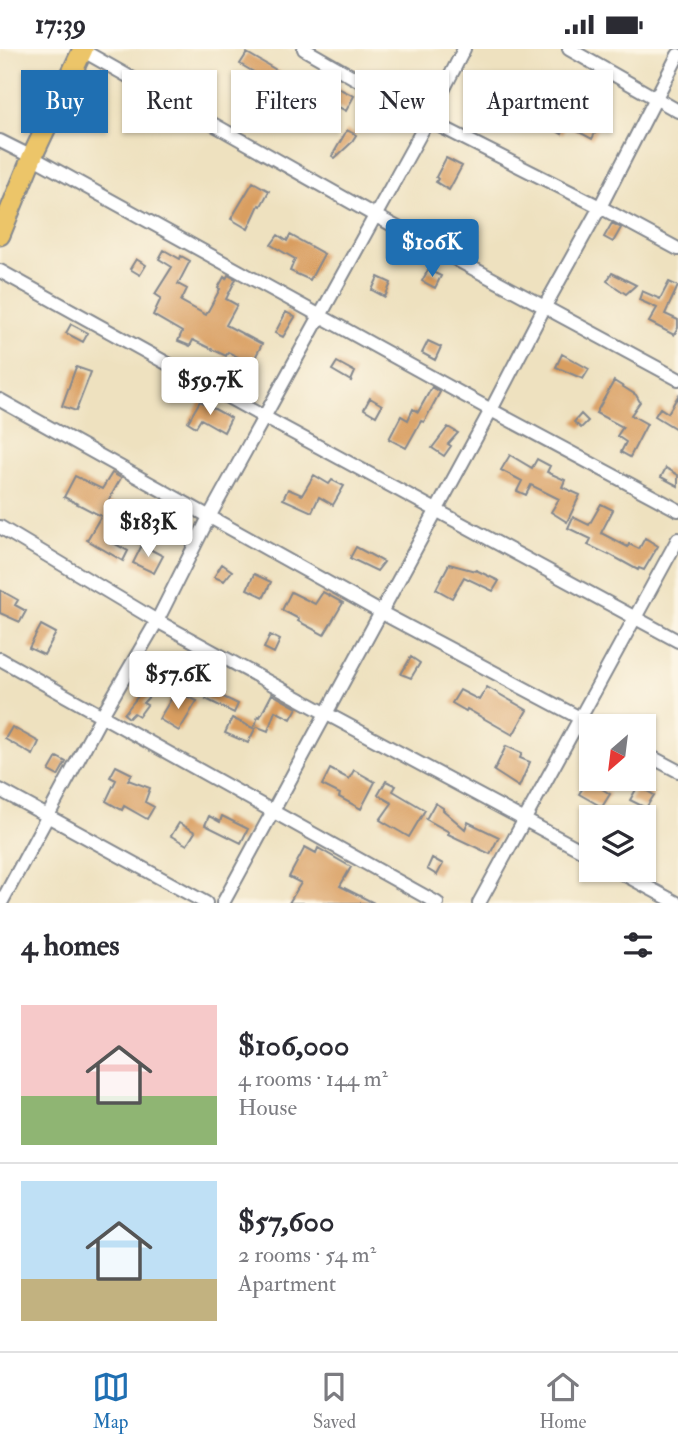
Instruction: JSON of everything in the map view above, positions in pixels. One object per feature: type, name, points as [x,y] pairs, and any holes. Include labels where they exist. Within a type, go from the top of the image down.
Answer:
[{"type":"main road","points":[[0,235],[32,157],[82,49]]},
{"type":"street","points":[[82,49],[374,215],[678,379]]},
{"type":"street","points":[[304,49],[355,78]]},
{"type":"street","points":[[449,79],[464,49]]},
{"type":"street","points":[[569,49],[678,111]]},
{"type":"street","points":[[223,903],[437,511],[678,55]]},
{"type":"street","points":[[449,131],[678,249]]},
{"type":"street","points":[[1,903],[101,717],[157,621],[209,517],[319,315],[421,133]]},
{"type":"street","points":[[0,141],[678,510]]},
{"type":"street","points":[[0,271],[678,641]]},
{"type":"street","points":[[0,400],[382,613],[579,718]]},
{"type":"street","points":[[0,527],[157,621],[579,849]]},
{"type":"street","points":[[583,714],[678,539]]},
{"type":"street","points":[[0,659],[437,903]]},
{"type":"street","points":[[479,903],[579,721]]},
{"type":"street","points":[[656,759],[678,771]]},
{"type":"street","points":[[0,790],[206,903]]},
{"type":"street","points":[[639,882],[677,903]]},
{"type":"building","points":[[247,53],[276,70],[250,70],[240,64]]},
{"type":"building","points":[[341,90],[354,96],[346,111],[341,108]]},
{"type":"building","points":[[347,130],[356,135],[335,158],[332,156]]},
{"type":"building","points":[[581,133],[595,133],[592,139]]},
{"type":"building","points":[[446,158],[462,166],[449,190],[436,182]]},
{"type":"building","points":[[253,182],[269,191],[248,229],[231,219]]},
{"type":"building","points":[[612,223],[621,228],[613,242],[604,237]]},
{"type":"building","points":[[278,235],[287,241],[290,235],[324,254],[310,280],[290,271],[295,259],[271,245]]},
{"type":"building","points":[[164,250],[190,261],[178,284],[187,289],[181,301],[206,315],[224,277],[226,279],[228,275],[236,279],[226,299],[237,305],[226,325],[262,344],[252,364],[228,352],[226,356],[193,340],[190,346],[178,341],[182,332],[153,315],[161,298],[155,294],[172,267],[159,259]]},
{"type":"building","points":[[136,259],[146,265],[140,275],[130,269]]},
{"type":"building","points":[[428,270],[441,276],[435,288],[422,281]]},
{"type":"building","points":[[612,273],[636,285],[626,294],[607,281]]},
{"type":"building","points":[[378,277],[391,283],[385,297],[372,290]]},
{"type":"building","points":[[669,282],[678,286],[665,314],[678,320],[674,335],[649,322],[657,308],[639,300],[642,291],[660,299]]},
{"type":"building","points":[[286,312],[295,317],[283,337],[275,333]]},
{"type":"building","points":[[71,324],[88,333],[83,342],[66,333]]},
{"type":"building","points":[[428,341],[441,347],[435,360],[422,353]]},
{"type":"building","points":[[562,354],[589,369],[583,379],[556,367]]},
{"type":"building","points":[[337,362],[355,372],[351,381],[332,370]]},
{"type":"building","points":[[76,367],[91,372],[76,411],[62,406]]},
{"type":"building","points":[[614,381],[636,395],[640,402],[631,415],[647,424],[630,457],[621,452],[626,442],[617,436],[623,427],[596,413]]},
{"type":"building","points":[[432,387],[440,392],[406,448],[389,439],[401,416],[408,420],[413,409],[418,412]]},
{"type":"building","points":[[678,396],[678,430],[655,416],[660,408],[668,413]]},
{"type":"building","points":[[370,398],[382,405],[376,416],[364,409]]},
{"type":"building","points":[[200,401],[231,418],[224,432],[201,419],[196,427],[188,422]]},
{"type":"building","points":[[581,414],[588,421],[581,428],[574,422]]},
{"type":"building","points":[[448,427],[458,433],[448,444],[451,446],[444,456],[432,448]]},
{"type":"building","points":[[510,455],[532,468],[537,459],[550,466],[547,472],[565,480],[562,487],[580,495],[567,522],[551,512],[559,499],[531,485],[526,495],[517,491],[522,481],[501,470]]},
{"type":"building","points":[[666,468],[678,475],[678,486],[661,477]]},
{"type":"building","points":[[112,473],[121,478],[108,501],[130,513],[133,508],[148,515],[140,530],[122,520],[110,541],[128,551],[123,561],[87,540],[101,516],[64,497],[75,476],[102,489]]},
{"type":"building","points":[[314,475],[329,484],[332,480],[344,486],[333,505],[319,497],[312,512],[283,499],[288,489],[302,495]]},
{"type":"building","points":[[601,504],[613,510],[601,533],[628,547],[629,544],[639,549],[645,538],[658,546],[644,570],[638,570],[588,545],[591,539],[568,528],[573,517],[589,525]]},
{"type":"building","points":[[142,545],[163,556],[154,573],[133,563]]},
{"type":"building","points":[[356,547],[384,562],[377,571],[350,558]]},
{"type":"building","points":[[222,564],[232,571],[224,581],[214,577]]},
{"type":"building","points":[[449,564],[476,570],[499,581],[493,591],[464,577],[452,598],[436,589]]},
{"type":"building","points":[[254,574],[271,582],[264,597],[247,589]]},
{"type":"building","points":[[0,590],[18,600],[15,605],[26,611],[20,622],[0,613]]},
{"type":"building","points":[[291,592],[315,604],[323,592],[343,603],[324,635],[282,610]]},
{"type":"building","points":[[41,625],[56,633],[44,655],[29,648]]},
{"type":"building","points":[[270,635],[280,640],[274,653],[264,648]]},
{"type":"building","points":[[411,657],[420,663],[411,678],[401,674]]},
{"type":"building","points":[[151,680],[159,686],[143,703],[147,705],[139,716],[134,713],[129,718],[124,714]]},
{"type":"building","points":[[487,687],[527,710],[513,735],[452,703],[460,690],[479,700]]},
{"type":"building","points":[[176,691],[197,701],[179,731],[159,719]]},
{"type":"building","points":[[211,691],[238,704],[234,713],[206,699]]},
{"type":"building","points":[[272,694],[297,708],[291,719],[275,711],[268,731],[255,726]]},
{"type":"building","points":[[232,718],[255,729],[248,743],[225,733]]},
{"type":"building","points":[[12,727],[39,742],[33,755],[5,739]]},
{"type":"building","points":[[506,746],[522,753],[520,758],[530,762],[519,787],[494,771]]},
{"type":"building","points":[[57,757],[66,762],[58,776],[49,771]]},
{"type":"building","points":[[116,766],[132,774],[128,780],[150,788],[145,802],[154,807],[147,819],[124,806],[122,810],[106,801],[116,780],[110,777]]},
{"type":"building","points":[[330,769],[349,779],[354,770],[375,782],[361,809],[322,785]]},
{"type":"building","points":[[386,781],[396,786],[393,791],[425,810],[409,837],[380,820],[392,803],[378,795]]},
{"type":"building","points":[[581,791],[605,791],[610,794],[603,805],[598,805],[579,794]]},
{"type":"building","points":[[635,791],[647,791],[654,795],[648,805],[640,805],[630,800]]},
{"type":"building","points":[[435,803],[465,829],[468,822],[499,837],[490,854],[448,834],[449,832],[426,819]]},
{"type":"building","points":[[209,816],[220,822],[222,816],[248,829],[241,843],[205,825]]},
{"type":"building","points":[[179,823],[195,832],[187,845],[171,836]]},
{"type":"building","points":[[305,847],[316,853],[318,848],[351,867],[340,886],[374,903],[289,903],[301,883],[289,877]]},
{"type":"building","points":[[432,858],[443,864],[437,875],[427,869]]}]
